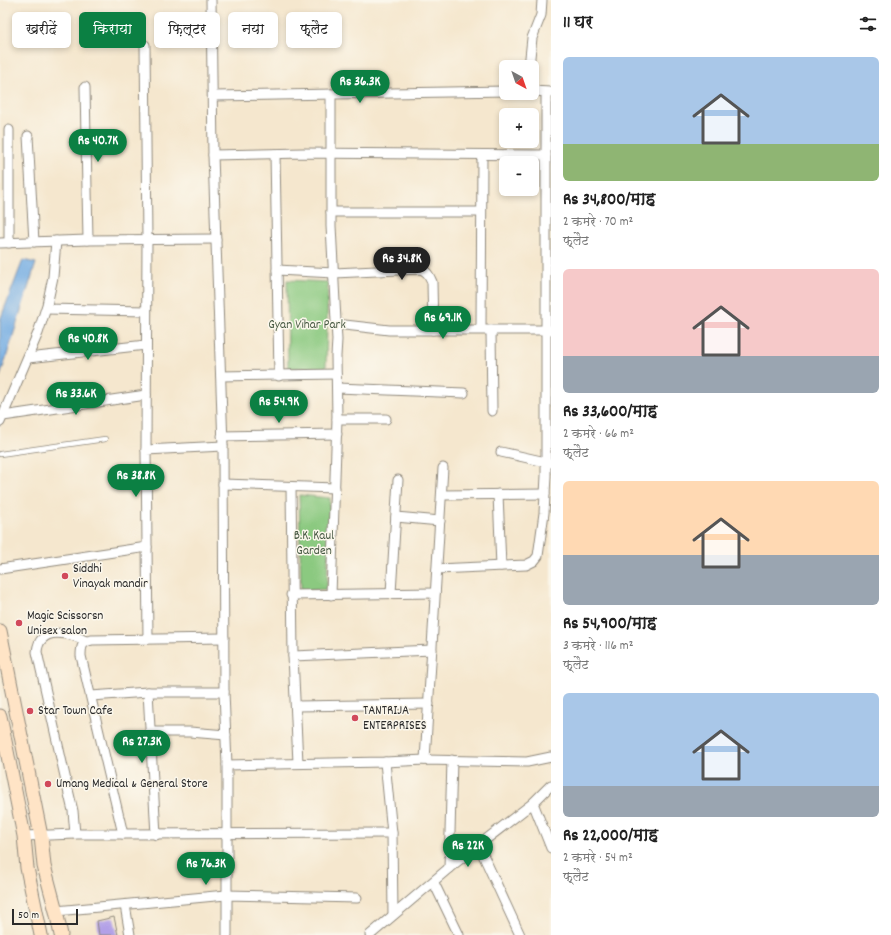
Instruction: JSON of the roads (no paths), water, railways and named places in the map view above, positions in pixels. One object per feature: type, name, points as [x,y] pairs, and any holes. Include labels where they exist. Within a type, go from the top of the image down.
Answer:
[{"type":"street","points":[[211,0],[213,155],[223,446],[224,692],[227,765],[227,935]]},
{"type":"street","points":[[530,60],[532,38],[535,27],[541,15],[542,0]]},
{"type":"street","points":[[145,48],[148,639]]},
{"type":"street","points":[[85,87],[88,240]]},
{"type":"street","points":[[213,96],[499,91]]},
{"type":"street","points":[[437,569],[526,564],[534,561],[538,556],[544,513],[548,462],[549,375],[546,156],[548,92]]},
{"type":"street","points":[[331,94],[331,212],[337,340],[337,434],[331,595]]},
{"type":"street","points":[[9,130],[8,243],[88,240],[216,239]]},
{"type":"street","points":[[28,136],[32,242]]},
{"type":"street","points":[[275,154],[279,376]]},
{"type":"street","points":[[213,155],[331,154],[546,156]]},
{"type":"street","points":[[481,329],[482,155]]},
{"type":"street","points":[[331,212],[481,212]]},
{"type":"street","points":[[1,419],[28,358],[46,309],[53,277],[56,241]]},
{"type":"street","points":[[277,270],[334,273],[420,269],[425,271],[430,276],[432,282],[433,330]]},
{"type":"street","points":[[46,309],[146,311]]},
{"type":"street","points":[[336,324],[389,330],[481,329],[548,331]]},
{"type":"street","points":[[491,330],[492,411]]},
{"type":"street","points":[[28,358],[146,345]]},
{"type":"street","points":[[221,376],[336,374]]},
{"type":"street","points":[[337,388],[464,393]]},
{"type":"street","points":[[1,419],[146,395]]},
{"type":"street","points":[[337,419],[386,419]]},
{"type":"street","points":[[222,436],[337,434]]},
{"type":"street","points":[[146,450],[223,446]]},
{"type":"street","points":[[501,452],[548,462]]},
{"type":"street","points":[[425,760],[443,468]]},
{"type":"street","points":[[391,593],[398,480]]},
{"type":"street","points":[[222,484],[335,488]]},
{"type":"street","points":[[291,487],[293,656],[298,763]]},
{"type":"street","points":[[498,494],[501,566]]},
{"type":"street","points":[[442,495],[545,494]]},
{"type":"street","points":[[396,517],[440,521]]},
{"type":"street","points":[[0,569],[147,547]]},
{"type":"street","points":[[292,595],[435,593]]},
{"type":"street","points":[[0,631],[40,836],[44,866],[61,935]]},
{"type":"street","points":[[75,834],[69,794],[37,652],[38,644],[45,637],[58,633],[68,634],[86,641],[224,638]]},
{"type":"street","points":[[86,641],[82,645],[81,656],[123,834]]},
{"type":"street","points":[[293,656],[432,650]]},
{"type":"street","points":[[91,696],[148,692],[224,692]]},
{"type":"street","points":[[148,692],[156,835]]},
{"type":"street","points":[[296,706],[429,704]]},
{"type":"street","points":[[0,716],[3,753],[24,836],[27,868],[40,935]]},
{"type":"street","points":[[150,732],[190,732],[226,735]]},
{"type":"street","points":[[227,765],[425,760],[527,762],[551,757]]},
{"type":"street","points":[[449,868],[452,760]]},
{"type":"street","points":[[385,762],[392,833],[393,915]]},
{"type":"street","points":[[370,935],[434,883],[449,868],[533,803],[551,785]]},
{"type":"street","points":[[533,803],[551,848]]},
{"type":"street","points":[[24,836],[75,834],[156,835],[392,833]]},
{"type":"street","points":[[479,846],[520,935]]},
{"type":"street","points":[[434,883],[459,935]]},
{"type":"street","points":[[56,911],[226,895],[357,898]]},
{"type":"street","points":[[125,905],[130,935]]},
{"type":"lane","points":[[0,454],[105,439]]},
{"type":"water","points":[[23,260],[36,263],[0,377],[0,320]]},
{"type":"place","name":"Siddhi Vinayak mandir","points":[[65,576]]},
{"type":"place","name":"Magic Scissorsn Unisex salon","points":[[19,623]]},
{"type":"place","name":"Star Town Cafe","points":[[30,711]]},
{"type":"place","name":"TANTRIJA ENTERPRISES","points":[[355,718]]},
{"type":"place","name":"Umang Medical & General Store","points":[[48,784]]},
{"type":"park label","name":"Gyan Vihar Park","points":[[307,325]]},
{"type":"park label","name":"B.K. Kaul Garden","points":[[314,544]]}]
